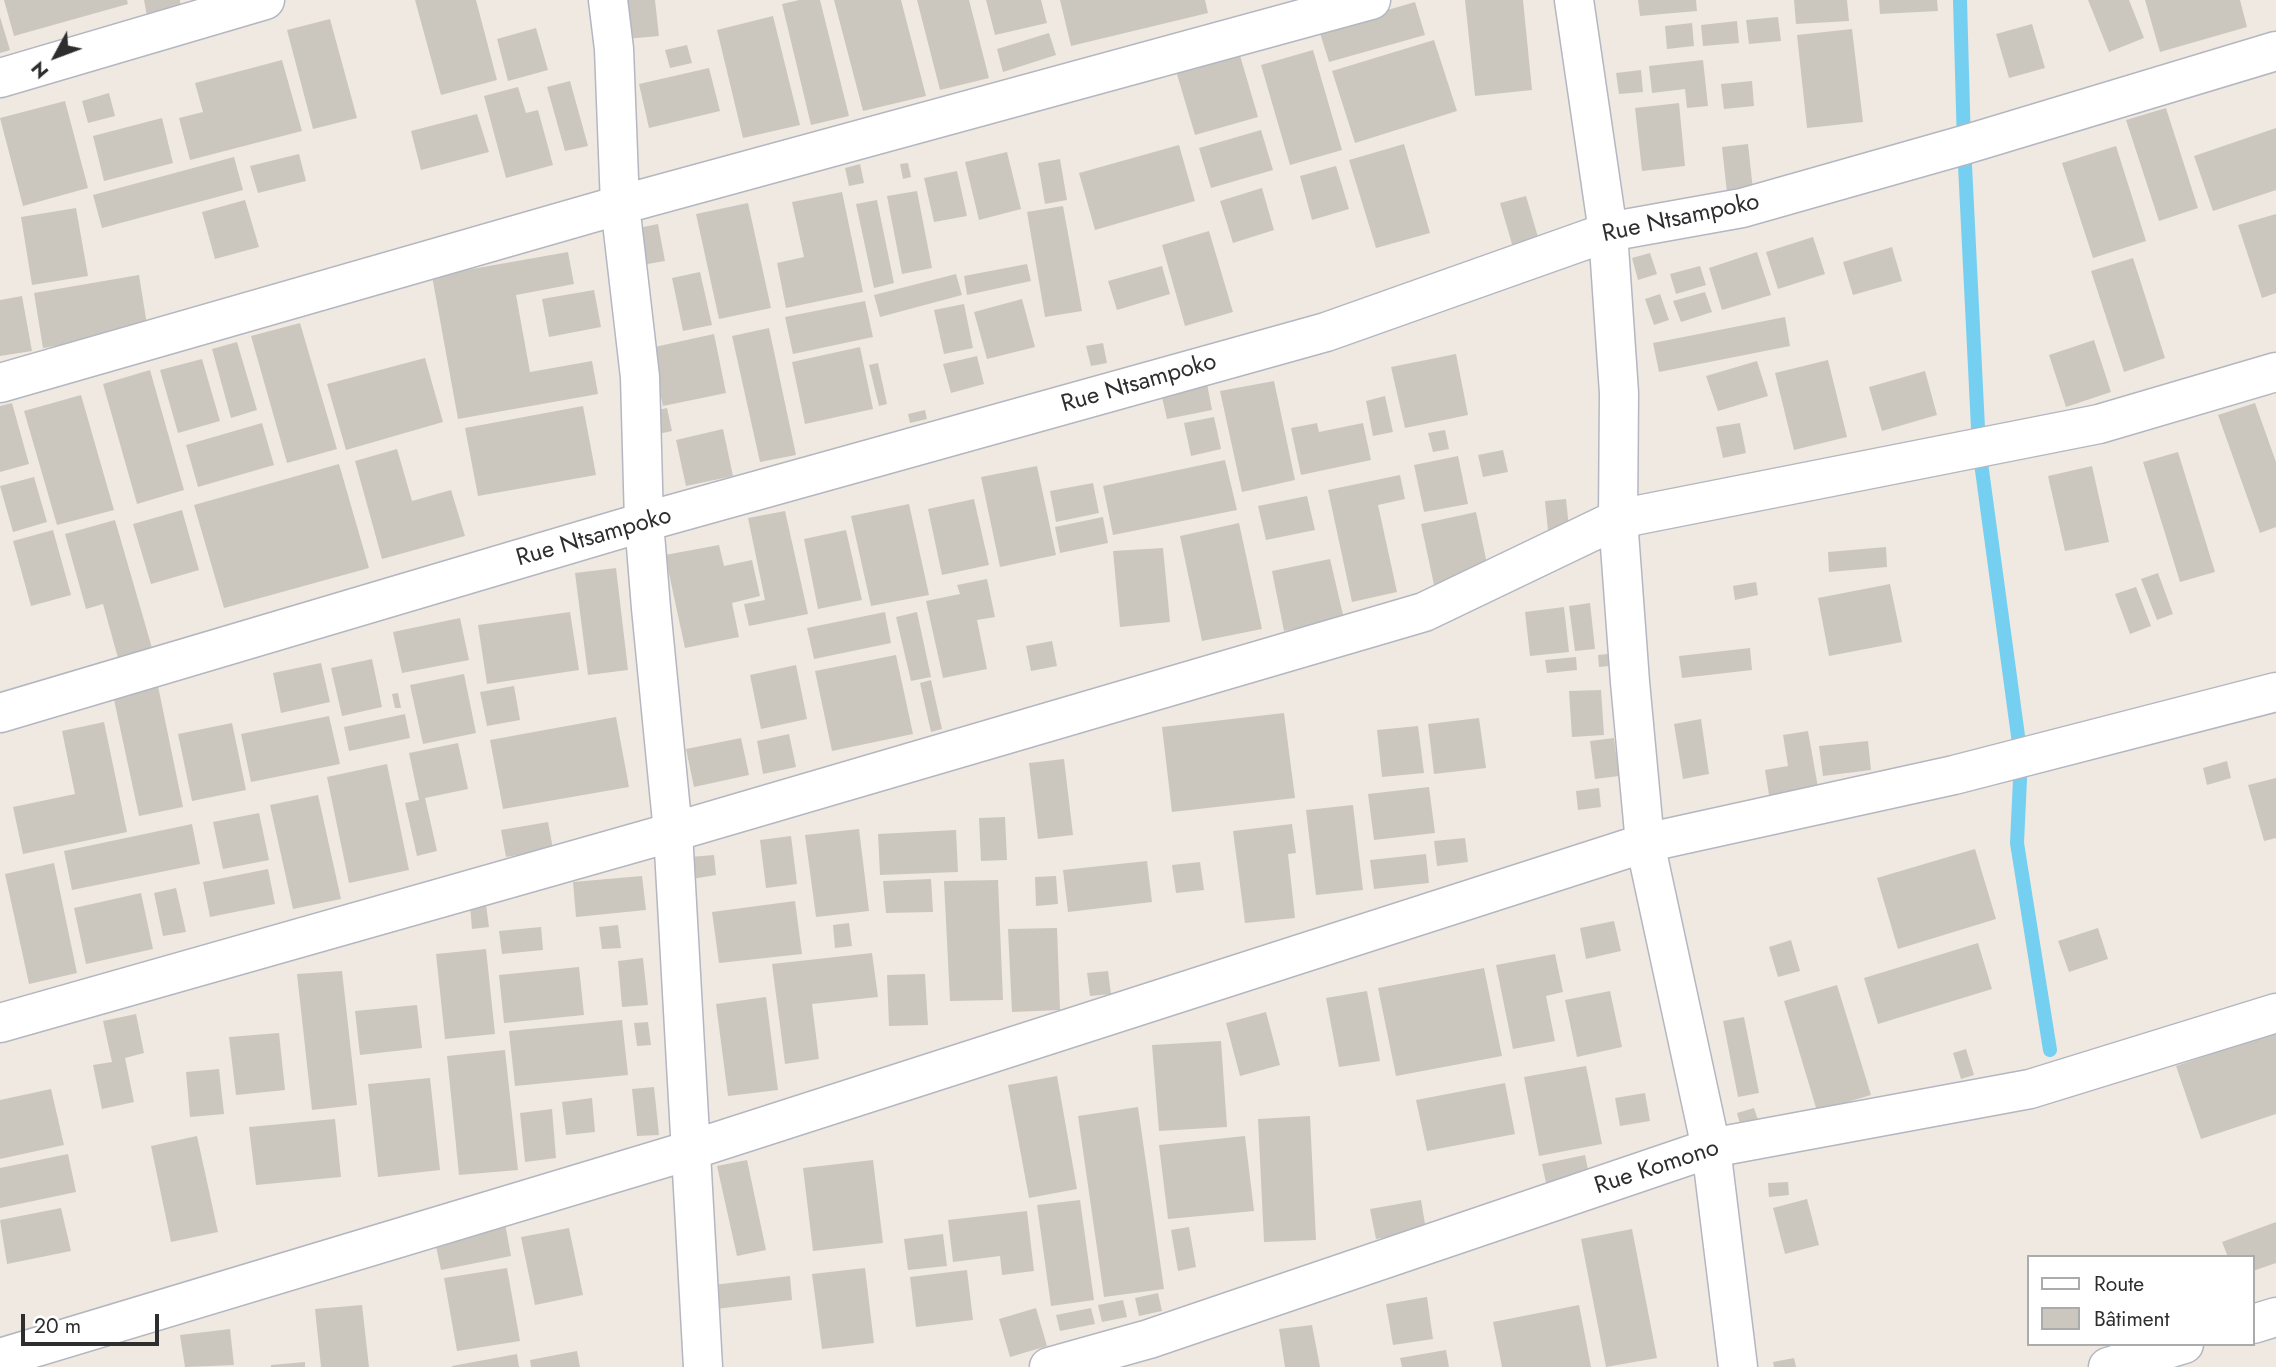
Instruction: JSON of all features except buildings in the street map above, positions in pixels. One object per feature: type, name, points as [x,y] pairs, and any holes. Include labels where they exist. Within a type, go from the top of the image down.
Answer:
[{"type":"street","points":[[0,78],[265,0]]},
{"type":"street","points":[[608,0],[614,49],[620,205],[640,377],[644,522],[674,832],[703,1367]]},
{"type":"street","points":[[0,383],[620,205],[1371,0]]},
{"type":"street","points":[[1574,0],[1608,232],[1619,393],[1618,519],[1645,843],[1711,1148],[1738,1367]]},
{"type":"street","name":"Rue Ntsampoko","points":[[0,713],[644,522],[1326,332],[1608,232],[1742,208],[1964,145],[2276,51]]},
{"type":"street","points":[[0,1023],[674,832],[1424,612],[1618,519],[2099,424],[2276,372]]},
{"type":"street","points":[[0,1358],[691,1150],[1645,843],[1954,775],[2276,692]]},
{"type":"street","name":"Rue Komono","points":[[1049,1367],[1149,1339],[1711,1148],[2030,1089],[2276,1013]]},
{"type":"street","points":[[2255,1323],[2276,1317]]},
{"type":"street","points":[[2108,1367],[2177,1346]]},
{"type":"waterway","points":[[1960,0],[1964,145],[1979,448],[2021,758],[2017,843],[2050,1050]]}]
